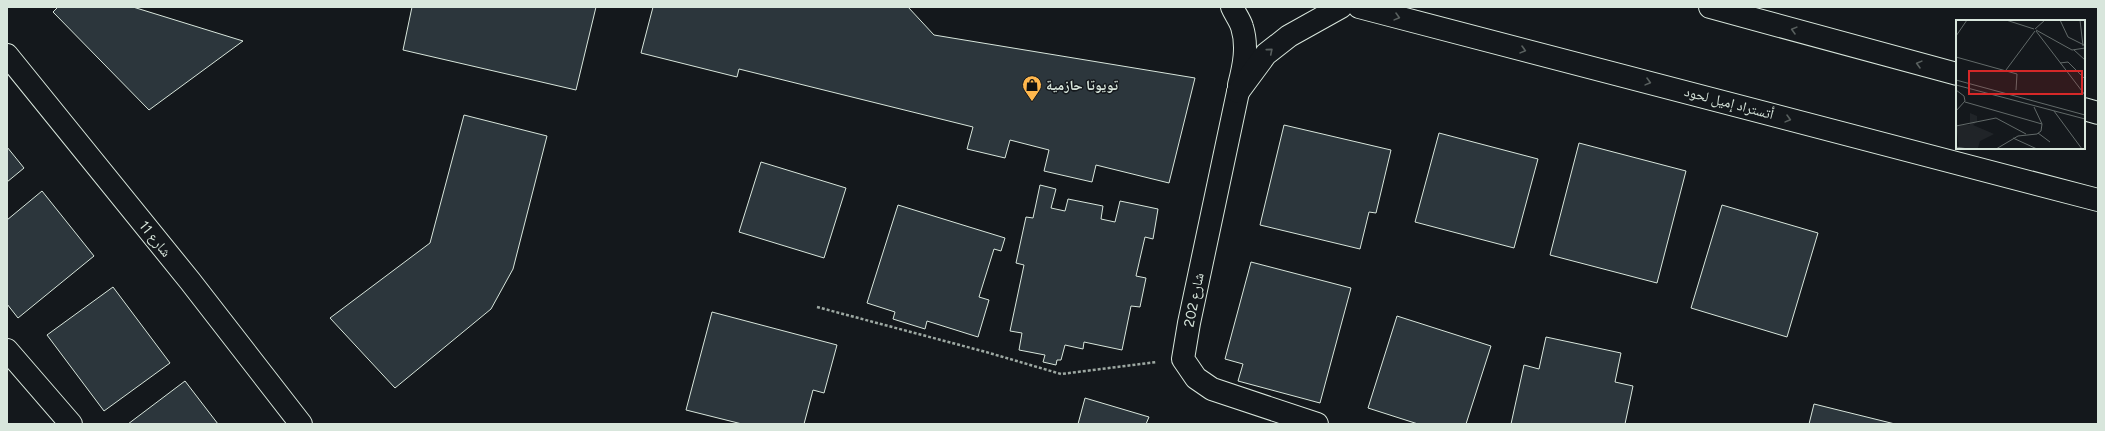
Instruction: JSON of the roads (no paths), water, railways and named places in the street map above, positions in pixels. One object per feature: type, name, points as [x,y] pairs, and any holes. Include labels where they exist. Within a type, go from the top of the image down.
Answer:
[{"type":"main road","name":"شارع 202","points":[[1232,7],[1242,27],[1245,45],[1244,67],[1189,323],[1183,358],[1196,378],[1212,389],[1316,424]]},
{"type":"main road","points":[[1238,92],[1266,54],[1290,36],[1341,7]]},
{"type":"main road","name":"أتستراد إميل لحود","points":[[1359,7],[2098,200]]},
{"type":"main road","points":[[1710,7],[1956,74]]},
{"type":"main road","name":"شارع 11","points":[[7,55],[190,281],[301,424]]},
{"type":"main road","points":[[2085,109],[2098,113]]},
{"type":"main road","points":[[7,350],[71,424]]},
{"type":"place","name":"تويوتا حازمية","points":[[1032,102]]}]
